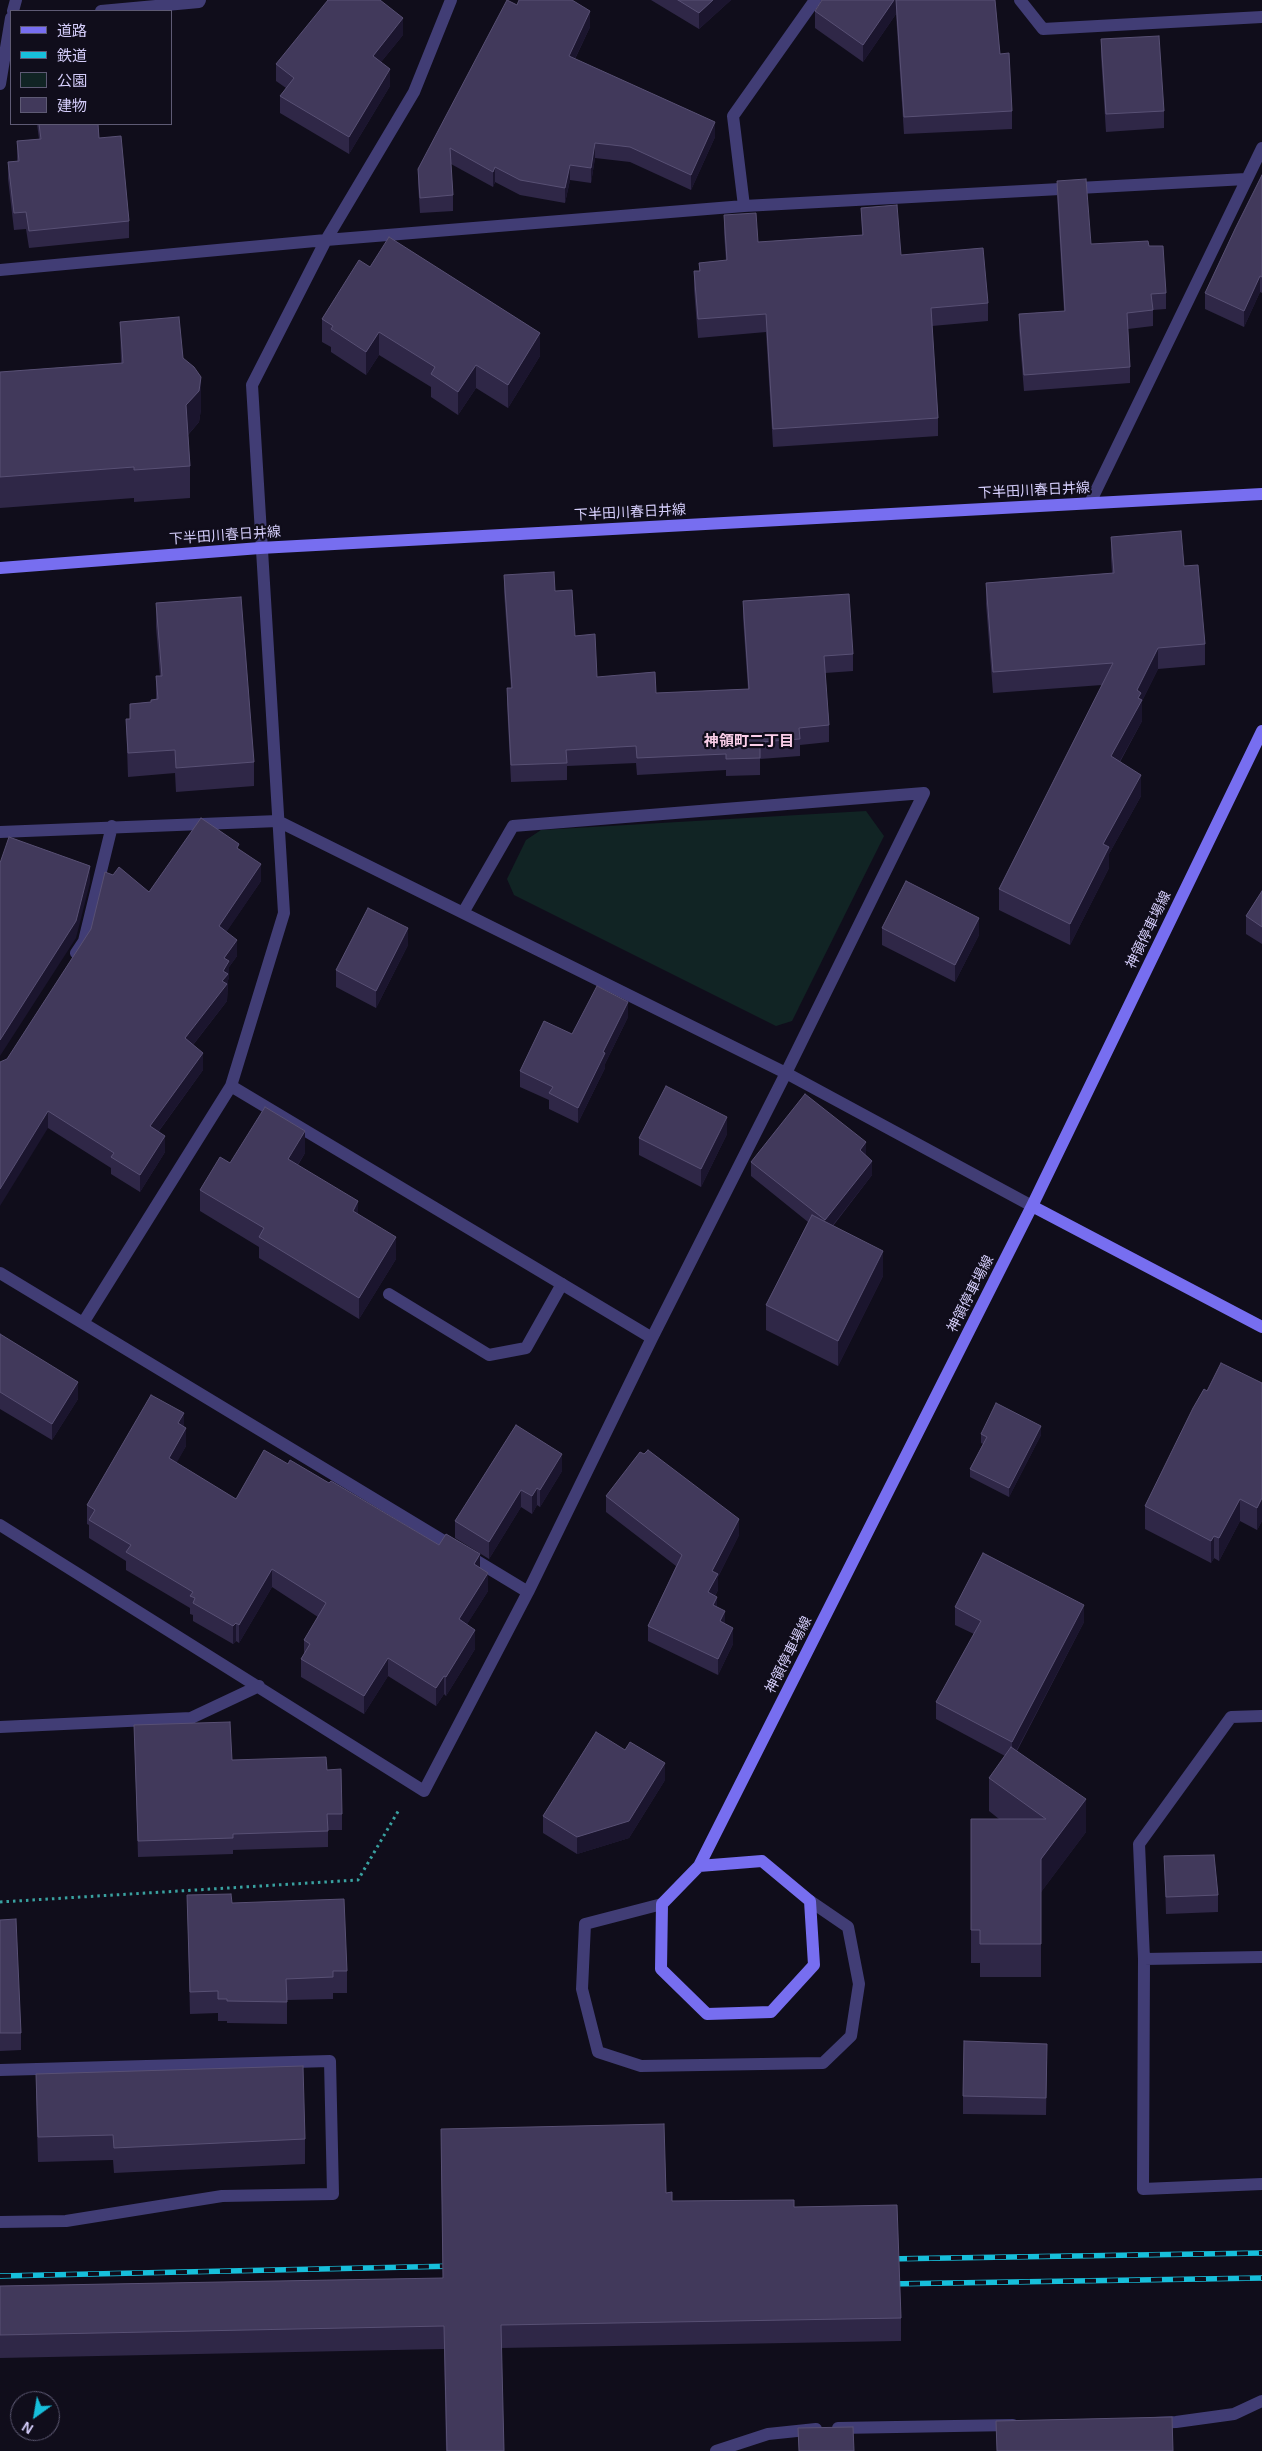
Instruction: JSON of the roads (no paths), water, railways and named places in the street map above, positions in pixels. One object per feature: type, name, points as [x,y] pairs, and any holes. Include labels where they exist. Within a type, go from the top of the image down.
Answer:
[{"type":"main road","name":"下半田川春日井線","points":[[0,568],[260,548],[1262,494]]},
{"type":"main road","name":"神領停車場線","points":[[699,1866],[1032,1206],[1262,732]]},
{"type":"main road","points":[[1032,1206],[1262,1327]]},
{"type":"main road","points":[[762,1861],[810,1901],[814,1965],[771,2012],[707,2014],[662,1969],[662,1904],[699,1866],[762,1861]]},
{"type":"street","points":[[111,10],[199,2],[200,0]]},
{"type":"street","points":[[83,1323],[231,1086],[284,913],[260,548],[252,386],[326,240],[414,92],[451,0]]},
{"type":"street","points":[[744,206],[733,116],[815,0]]},
{"type":"street","points":[[1020,0],[1043,29],[1262,17]]},
{"type":"street","points":[[0,84],[10,25]]},
{"type":"street","points":[[1090,503],[1262,148]]},
{"type":"street","points":[[0,270],[326,240],[744,206],[1246,179]]},
{"type":"street","points":[[0,1525],[424,1791],[528,1592],[652,1338],[786,1073],[924,793],[513,826],[464,911]]},
{"type":"street","points":[[0,832],[278,820],[786,1073],[1032,1206]]},
{"type":"street","points":[[68,965],[84,940],[112,826]]},
{"type":"street","points":[[231,1086],[652,1338]]},
{"type":"street","points":[[0,1273],[528,1592]]},
{"type":"street","points":[[389,1294],[489,1354],[526,1348],[562,1284]]},
{"type":"street","points":[[0,1727],[191,1718],[259,1686]]},
{"type":"street","points":[[1262,1716],[1231,1717],[1139,1844],[1144,1959],[1143,2189],[1262,2184]]},
{"type":"street","points":[[662,1904],[585,1924],[582,1989],[598,2052],[641,2066],[823,2063],[851,2036],[859,1984],[848,1927],[810,1901]]},
{"type":"street","points":[[1144,1959],[1262,1957]]},
{"type":"street","points":[[0,2070],[330,2061],[334,2194],[222,2196],[66,2221],[0,2222]]},
{"type":"street","points":[[1146,2423],[1176,2422],[1234,2414],[1262,2401]]},
{"type":"street","points":[[716,2451],[768,2434],[820,2429],[1027,2425]]},
{"type":"railway","points":[[885,2259],[1262,2253]]},
{"type":"railway","points":[[0,2276],[457,2266]]},
{"type":"railway","points":[[887,2284],[1262,2278]]},
{"type":"district","name":"神領町二丁目","points":[[749,742]]}]
